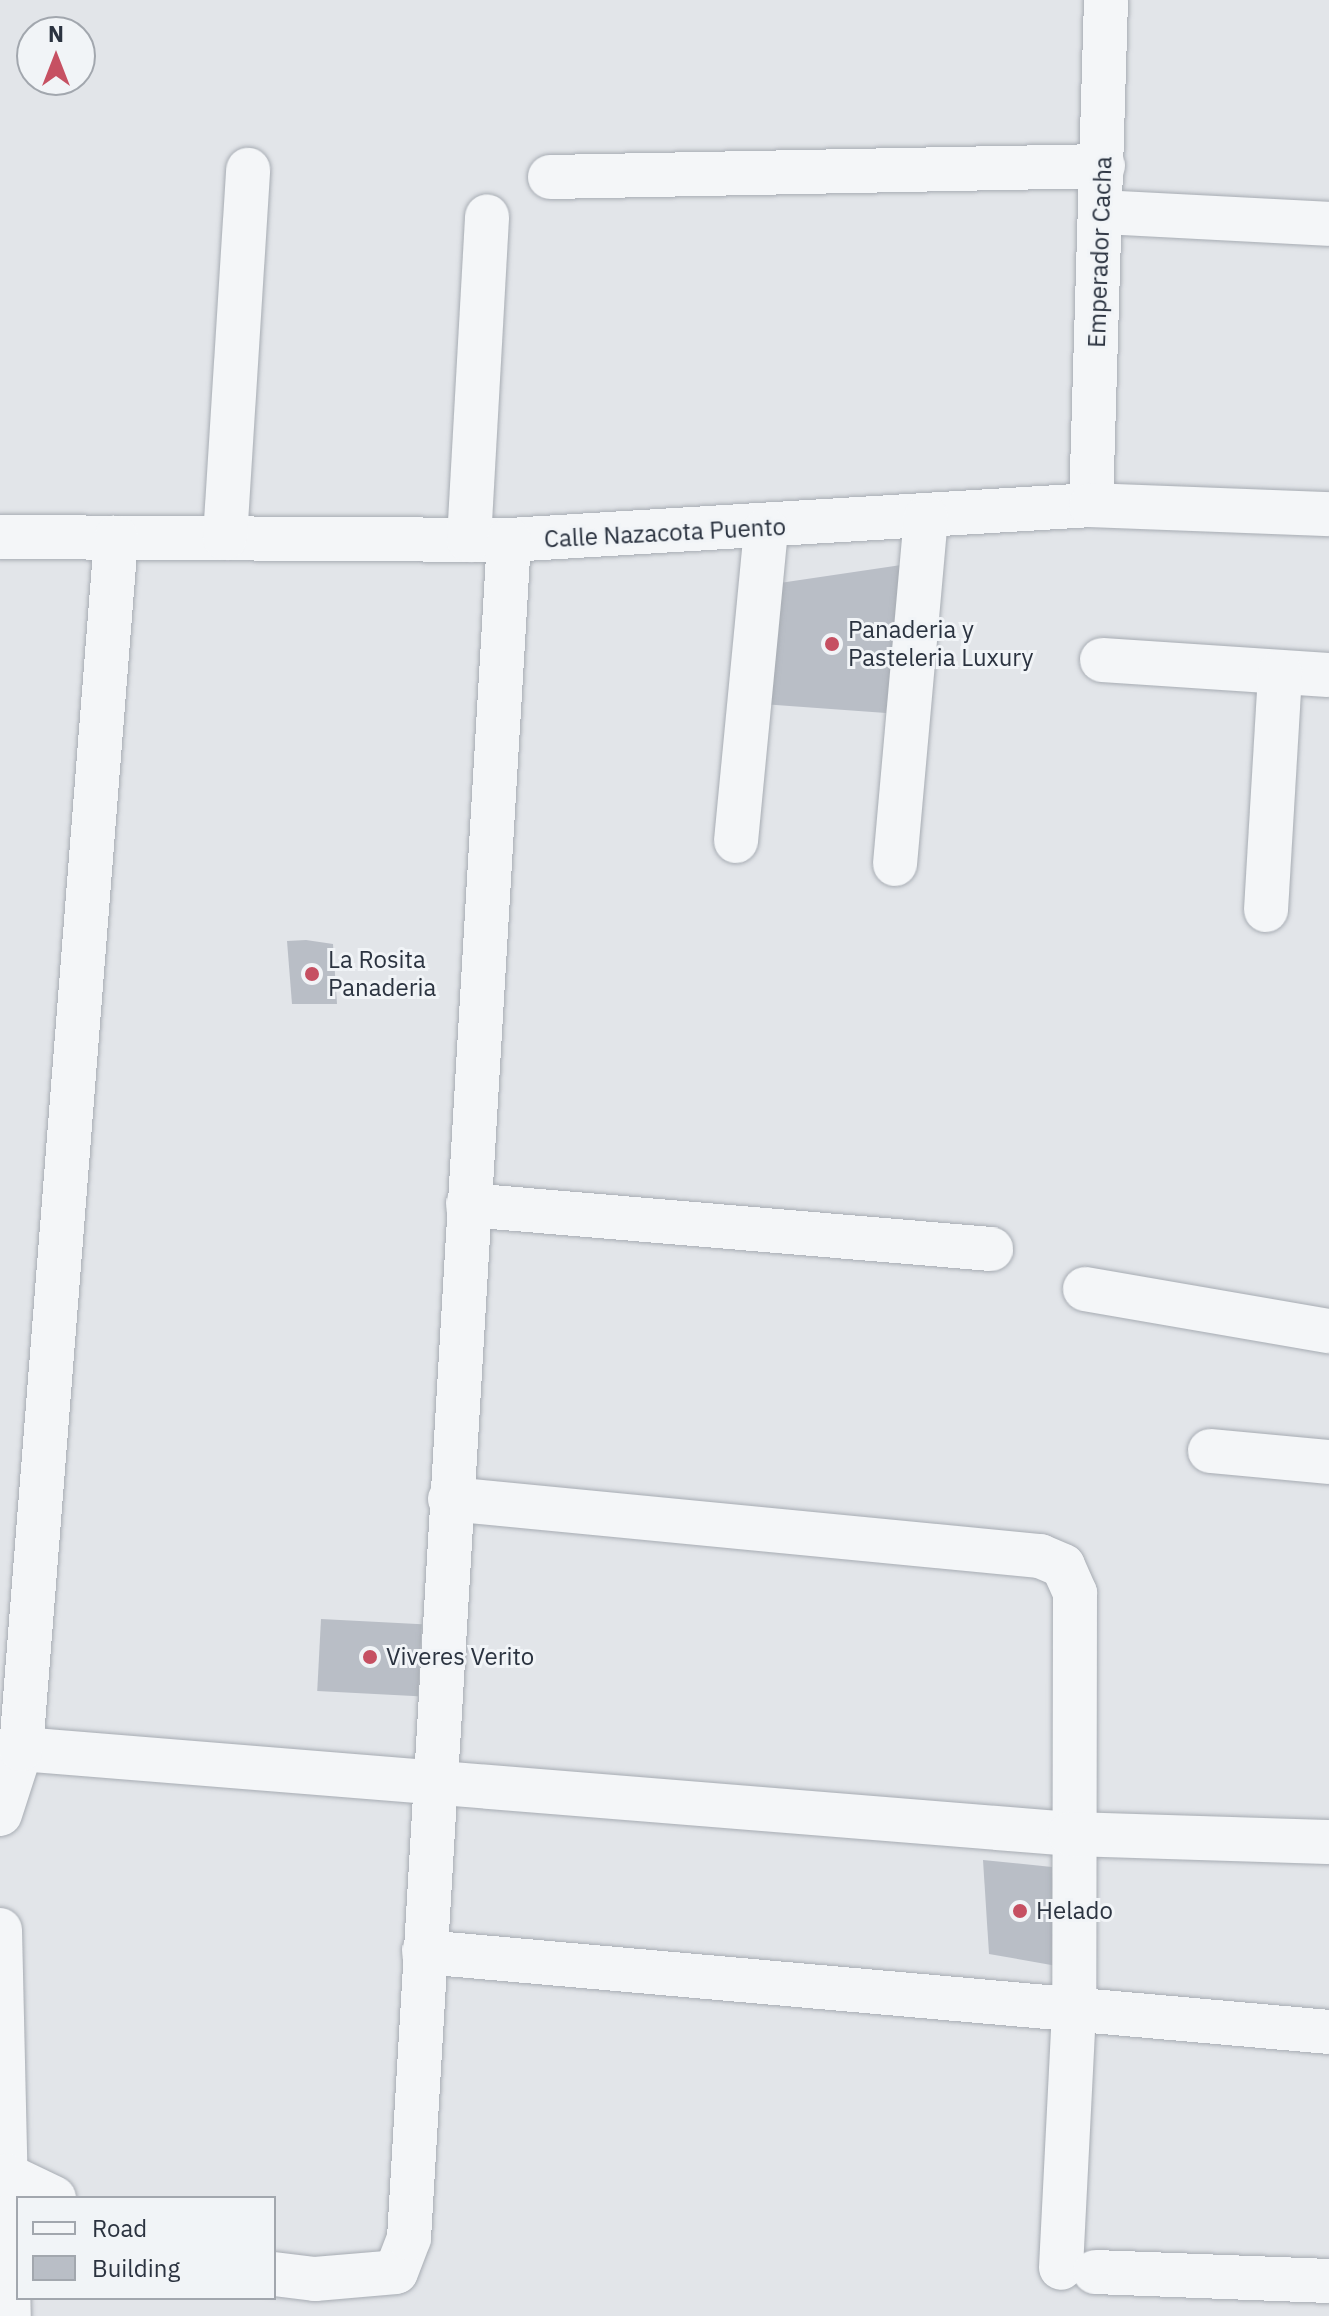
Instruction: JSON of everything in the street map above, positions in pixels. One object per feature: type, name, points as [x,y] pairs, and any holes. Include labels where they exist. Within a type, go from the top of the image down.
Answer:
[{"type":"street","name":"Emperador Cacha","points":[[1091,505],[1106,0]]},
{"type":"street","points":[[550,177],[1103,166]]},
{"type":"street","points":[[225,538],[248,170]]},
{"type":"street","points":[[1102,212],[1329,224]]},
{"type":"street","points":[[276,2274],[315,2279],[396,2272],[409,2238],[468,1205],[489,540],[487,216]]},
{"type":"street","name":"Calle Nazacota Puento","points":[[0,537],[489,540],[766,529],[1091,505],[1329,514]]},
{"type":"street","points":[[895,864],[926,517]]},
{"type":"street","points":[[736,841],[766,529]]},
{"type":"street","points":[[0,1814],[21,1749],[116,538]]},
{"type":"street","points":[[1102,660],[1329,675]]},
{"type":"street","points":[[1266,910],[1280,672]]},
{"type":"street","points":[[468,1205],[991,1249]]},
{"type":"street","points":[[1085,1289],[1329,1331]]},
{"type":"street","points":[[1210,1451],[1329,1462]]},
{"type":"street","points":[[450,1499],[1040,1556],[1063,1566],[1075,1593],[1070,1834],[1078,2270],[1329,2281]]},
{"type":"street","points":[[21,1749],[1070,1834],[1329,1842]]},
{"type":"street","points":[[0,1930],[9,2316]]},
{"type":"street","points":[[424,1952],[1329,2032]]},
{"type":"street","points":[[8,2176],[50,2196]]},
{"type":"building","name":"Panaderia y Pasteleria Luxury","points":[[908,564],[886,713],[762,704],[773,584]]},
{"type":"building","name":"La Rosita Panaderia","points":[[287,941],[333,944],[337,1004],[292,1004]]},
{"type":"building","name":"Viveres Verito","points":[[321,1619],[422,1624],[418,1696],[317,1691]]},
{"type":"building","name":"Helado","points":[[983,1860],[1052,1867],[1057,1966],[989,1954]]},
{"type":"place","name":"Panaderia y Pasteleria Luxury","points":[[832,644]]},
{"type":"place","name":"La Rosita Panaderia","points":[[312,974]]},
{"type":"place","name":"Viveres Verito","points":[[370,1657]]},
{"type":"place","name":"Helado","points":[[1020,1911]]}]
